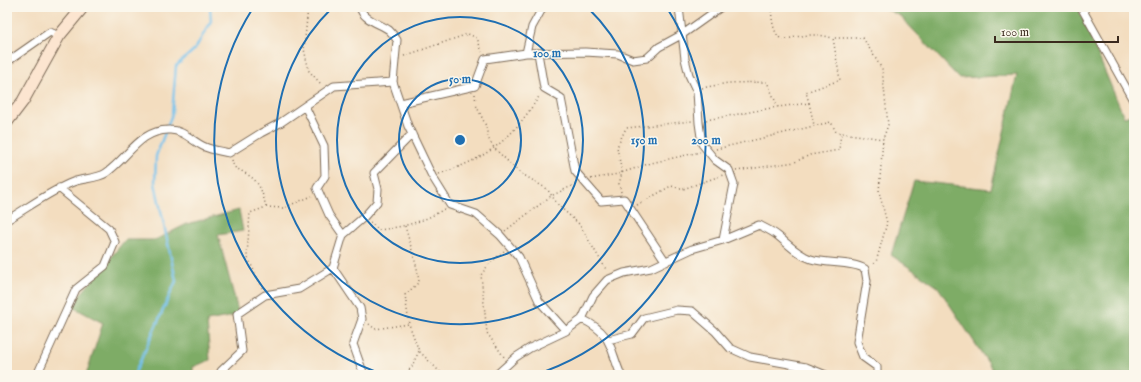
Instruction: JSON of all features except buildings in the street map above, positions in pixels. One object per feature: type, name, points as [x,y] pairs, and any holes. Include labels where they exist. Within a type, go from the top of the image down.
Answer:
[{"type":"street","points":[[7,122],[22,101],[59,36],[83,7]]},
{"type":"street","points":[[360,7],[361,12],[373,22],[389,30],[397,40],[393,82],[412,134],[432,176],[450,205],[476,214],[500,235],[519,257],[539,301],[566,331]]},
{"type":"street","points":[[526,53],[532,27],[543,7]]},
{"type":"street","points":[[679,7],[685,59],[689,75],[696,90],[698,120],[702,144],[715,160],[730,172],[734,184],[723,240]]},
{"type":"street","points":[[401,103],[475,86],[485,59],[526,53],[585,52],[618,54],[633,60],[647,58],[659,47],[683,34],[721,7]]},
{"type":"street","points":[[1081,7],[1134,102]]},
{"type":"street","points":[[7,62],[50,32],[59,36]]},
{"type":"street","points":[[538,53],[544,88],[561,98],[574,171],[601,201],[624,199],[632,208],[666,262]]},
{"type":"street","points":[[7,220],[59,188],[75,181],[104,175],[128,154],[144,136],[158,131],[171,130],[189,136],[204,147],[229,153],[305,106],[334,86],[393,82]]},
{"type":"street","points":[[305,106],[324,146],[325,176],[317,188],[329,215],[343,235]]},
{"type":"street","points":[[220,375],[220,371],[242,351],[237,314],[266,295],[299,289],[333,268],[343,235],[364,217],[377,202],[378,189],[374,173],[412,134]]},
{"type":"street","points":[[37,375],[76,289],[105,266],[115,242],[109,229],[59,188]]},
{"type":"street","points":[[496,375],[530,348],[566,331],[582,319],[593,296],[611,279],[624,273],[651,268],[692,249],[723,240],[759,225],[776,234],[792,248],[810,259],[837,264],[858,265],[865,269],[867,281],[857,342],[863,357],[877,367],[877,375]]},
{"type":"street","points":[[333,268],[360,308],[362,319],[353,344],[364,375]]},
{"type":"street","points":[[608,340],[632,334],[644,318],[677,310],[692,311],[715,331],[730,348],[750,357],[806,367],[826,375]]},
{"type":"street","points":[[582,319],[597,326],[608,340],[621,375]]},
{"type":"street","points":[[798,375],[806,367]]},
{"type":"path","points":[[308,7],[304,49],[309,71],[327,90]]},
{"type":"path","points":[[772,7],[772,19],[776,35],[782,40],[806,34],[820,34],[833,38],[863,38],[882,69],[888,125],[883,139]]},
{"type":"path","points":[[394,59],[468,34],[477,38],[485,59]]},
{"type":"path","points":[[814,126],[806,92],[840,80],[833,38]]},
{"type":"path","points":[[696,90],[728,83],[767,82],[778,107]]},
{"type":"path","points":[[475,86],[476,105],[486,126],[488,138],[495,149],[520,172],[547,189],[559,206],[578,224],[611,279]]},
{"type":"path","points":[[432,176],[457,168],[495,149],[512,133],[544,88]]},
{"type":"path","points":[[624,199],[618,184],[622,173],[617,147],[626,128],[698,120],[714,120],[778,107],[809,104]]},
{"type":"path","points":[[632,208],[671,186],[683,189],[730,172],[795,162],[810,156],[839,150],[841,133]]},
{"type":"path","points":[[229,153],[234,167],[251,176],[261,187],[266,207]]},
{"type":"path","points":[[266,295],[247,256],[250,213],[266,207],[283,208],[319,193]]},
{"type":"path","points":[[364,217],[379,230],[405,226],[437,214],[450,205]]},
{"type":"path","points":[[405,226],[417,268],[419,282],[405,294],[409,324],[419,351],[443,375]]},
{"type":"path","points":[[509,246],[489,264],[481,275],[487,333],[509,364]]},
{"type":"path","points":[[362,319],[375,329],[409,324]]},
{"type":"path","points":[[403,375],[411,368],[419,351]]},
{"type":"green space","points":[[882,7],[1078,7],[1124,117],[1134,114],[1134,375],[996,375],[938,287],[891,255],[914,181],[991,189],[1017,75],[959,78],[900,16]]},
{"type":"green space","points":[[239,210],[243,231],[218,235],[239,315],[207,321],[210,360],[193,367],[193,375],[86,375],[103,323],[71,306],[125,240],[155,240],[187,224]]},
{"type":"waterway","points":[[134,375],[176,281],[155,183],[156,156],[172,114],[176,66],[195,49],[211,21],[210,7]]}]
